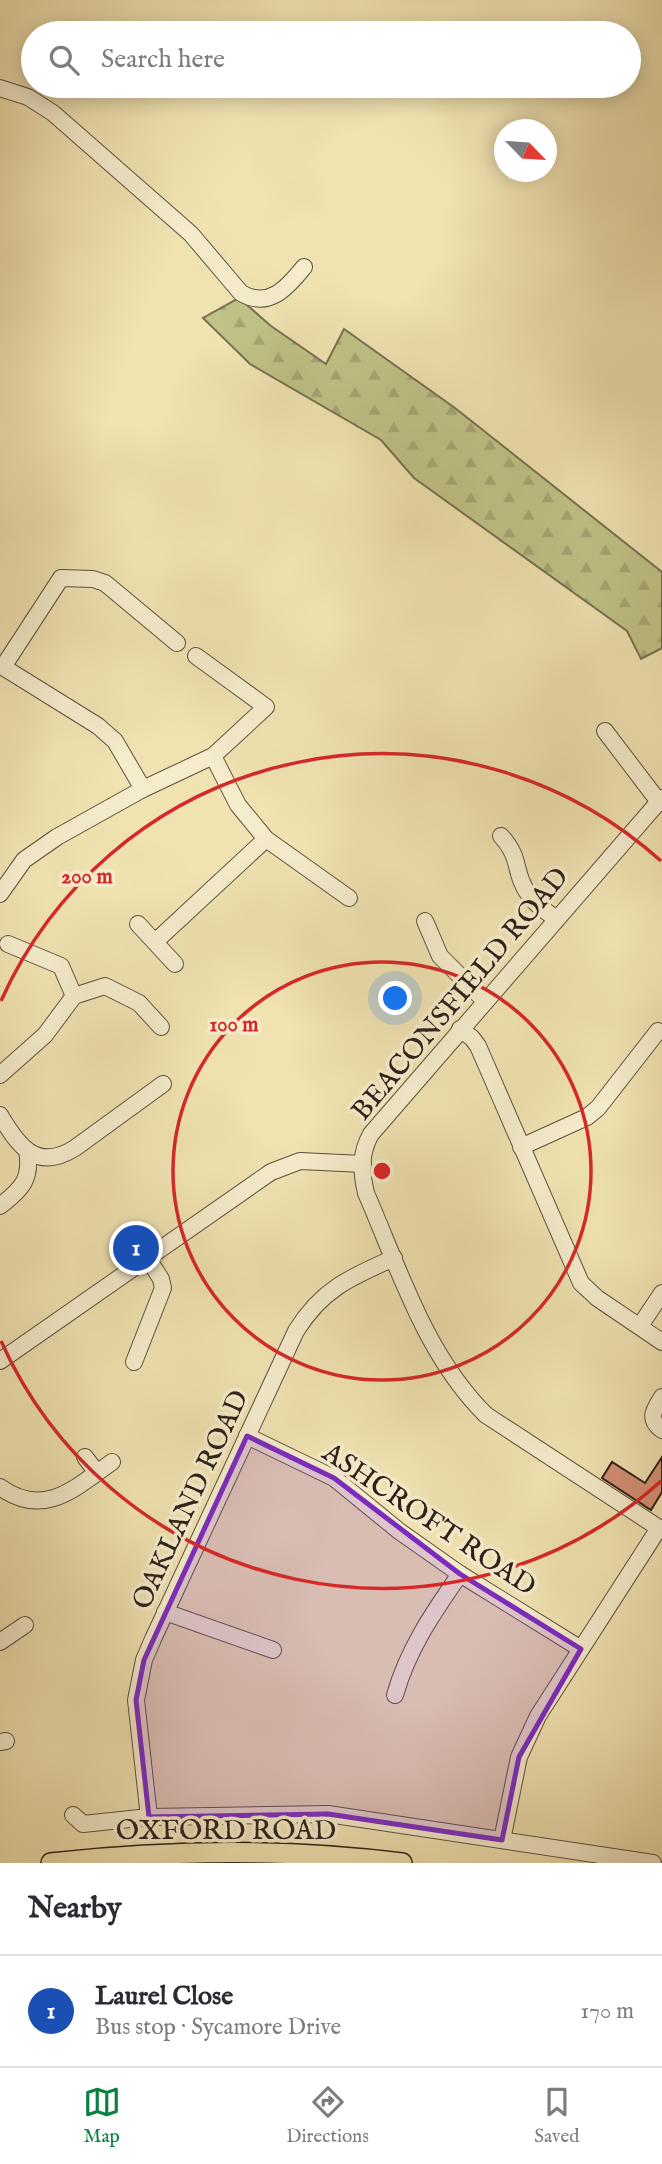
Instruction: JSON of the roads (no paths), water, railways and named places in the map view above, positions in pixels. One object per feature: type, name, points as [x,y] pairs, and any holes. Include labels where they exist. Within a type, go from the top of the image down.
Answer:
[{"type":"main road","name":"OXFORD ROAD","points":[[51,1863],[171,1852],[227,1852],[327,1856],[402,1863]]},
{"type":"street","points":[[0,88],[21,95]]},
{"type":"street","points":[[30,98],[53,113],[191,234],[241,293],[249,298],[269,298],[287,289],[304,267]]},
{"type":"street","points":[[143,789],[127,758],[107,733],[3,667],[61,578],[93,579],[105,583],[177,643]]},
{"type":"street","points":[[0,894],[24,860],[57,837],[143,789],[213,756],[266,707],[196,656]]},
{"type":"street","points":[[605,731],[659,804]]},
{"type":"street","points":[[213,756],[238,805],[266,839],[349,898]]},
{"type":"street","name":"BEACONSFIELD ROAD","points":[[659,804],[371,1134],[366,1143],[362,1177],[366,1193],[435,1350],[464,1394],[486,1415],[661,1529]]},
{"type":"street","points":[[501,836],[517,856],[526,891],[556,919]]},
{"type":"street","points":[[156,941],[266,839]]},
{"type":"street","points":[[425,921],[440,956],[485,1002]]},
{"type":"street","points":[[138,924],[175,964]]},
{"type":"street","points":[[8,944],[61,966],[74,996]]},
{"type":"street","points":[[0,1075],[45,1035],[74,996],[105,986],[139,1003],[161,1027]]},
{"type":"street","points":[[460,1029],[478,1046],[581,1283],[597,1298],[662,1342]]},
{"type":"street","points":[[521,1147],[587,1117],[598,1108],[656,1030]]},
{"type":"street","points":[[0,1115],[27,1150],[49,1159],[62,1156],[163,1084]]},
{"type":"street","points":[[0,1206],[17,1194],[24,1184],[29,1163],[27,1150]]},
{"type":"street","points":[[0,1361],[147,1257],[285,1165],[300,1161],[363,1164]]},
{"type":"street","points":[[134,1362],[163,1288],[161,1279],[147,1257]]},
{"type":"street","name":"OAKLAND ROAD","points":[[149,1816],[136,1700],[144,1660],[165,1612],[296,1331],[305,1317],[332,1290],[348,1279],[394,1258]]},
{"type":"street","points":[[640,1326],[662,1293]]},
{"type":"street","points":[[662,1397],[652,1418],[662,1430]]},
{"type":"street","name":"ASHCROFT ROAD","points":[[247,1436],[334,1478],[399,1531],[460,1574],[581,1649]]},
{"type":"street","points":[[85,1457],[97,1473]]},
{"type":"street","points":[[0,1488],[21,1500],[37,1502],[65,1494],[112,1462]]},
{"type":"street","points":[[502,1840],[519,1757],[538,1716],[661,1529]]},
{"type":"street","points":[[394,1695],[402,1670],[420,1633],[460,1574]]},
{"type":"street","points":[[165,1612],[273,1650]]},
{"type":"street","points":[[0,1642],[25,1625]]},
{"type":"street","points":[[73,1815],[83,1824],[149,1816],[328,1814],[653,1863]]},
{"type":"place","name":"Laurel Close","points":[[136,1248]]}]
